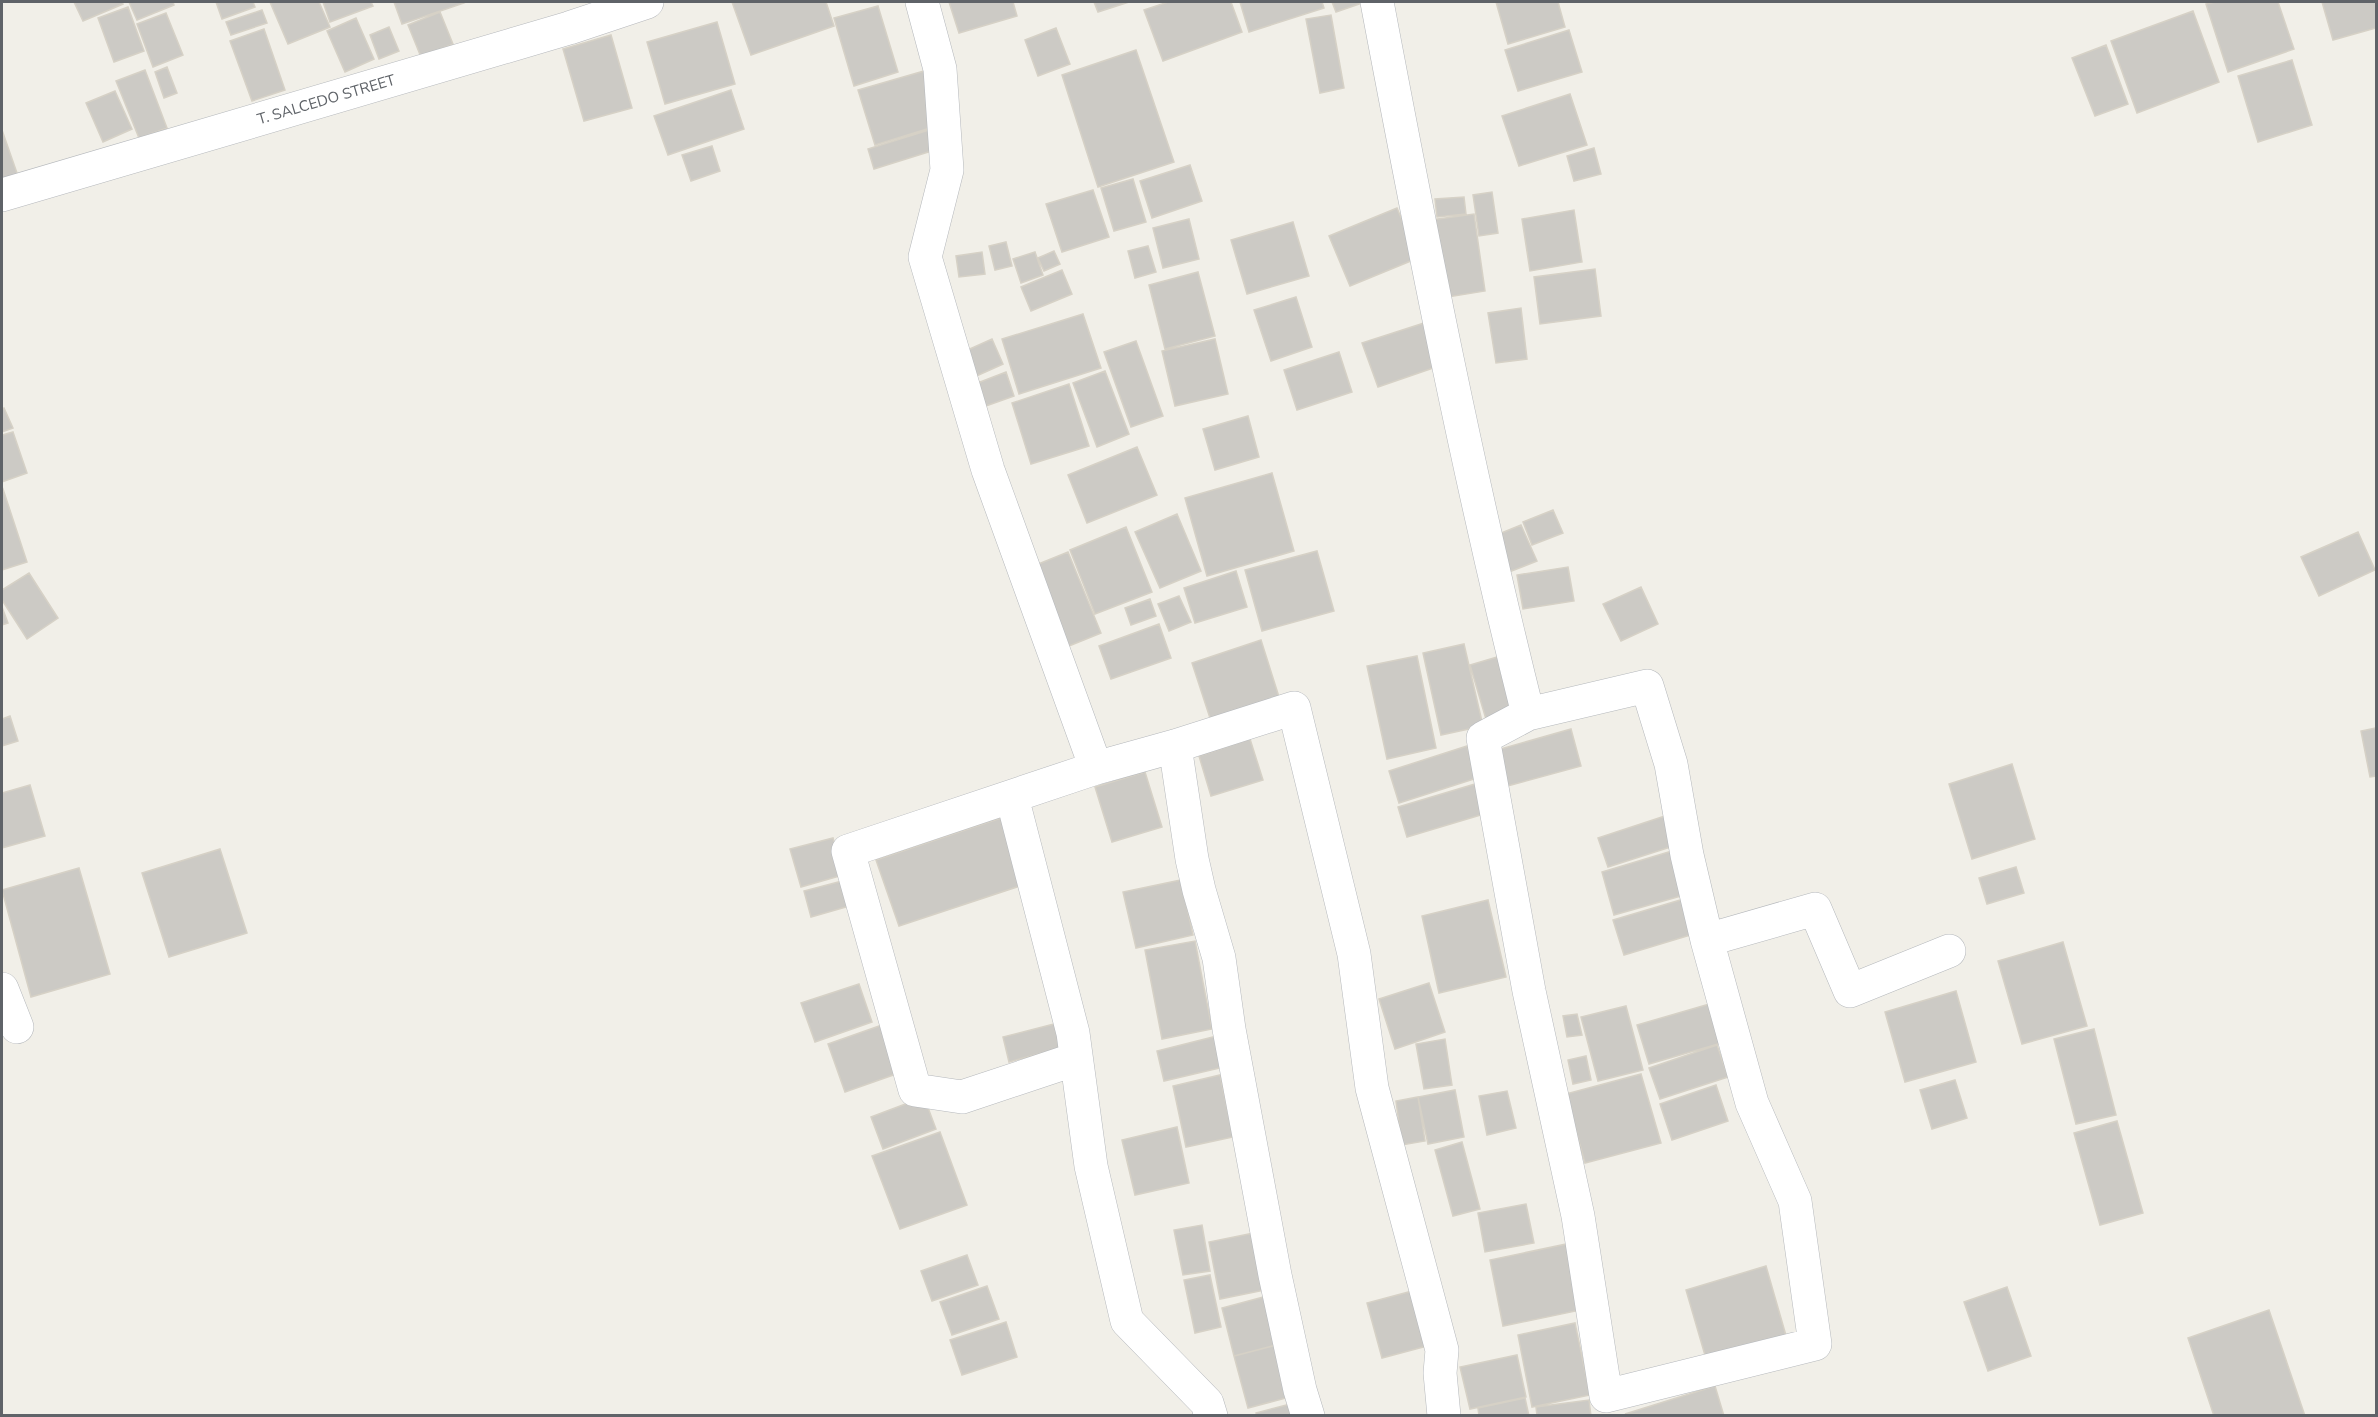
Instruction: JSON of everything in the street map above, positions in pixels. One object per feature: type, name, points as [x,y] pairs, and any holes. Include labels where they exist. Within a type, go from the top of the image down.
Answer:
[{"type":"street","name":"T. SALCEDO STREET","points":[[2,195],[569,28],[648,2]]},
{"type":"street","points":[[921,2],[940,69],[947,170],[925,257],[988,470],[1096,768]]},
{"type":"street","points":[[1377,2],[1425,249],[1503,617],[1528,714]]},
{"type":"street","points":[[1647,686],[1671,764],[1687,855],[1707,940],[1752,1103],[1796,1201],[1815,1344],[1606,1396],[1578,1216],[1529,991],[1483,738],[1528,714],[1647,686]]},
{"type":"street","points":[[1076,1059],[962,1097],[915,1090],[848,851],[1096,768],[1175,746],[1294,708],[1354,954],[1372,1088],[1442,1350],[1440,1373],[1444,1416]]},
{"type":"street","points":[[1175,746],[1192,859],[1219,958],[1228,1029],[1275,1275],[1300,1390],[1308,1416]]},
{"type":"street","points":[[1012,796],[1072,1034],[1091,1166],[1126,1321],[1207,1402],[1211,1416]]},
{"type":"street","points":[[1707,940],[1815,909],[1850,991],[1949,951]]},
{"type":"street","points":[[2,989],[17,1027]]},
{"type":"building","points":[[74,2],[122,2],[123,4],[83,21]]},
{"type":"building","points":[[129,2],[173,2],[174,5],[137,20]]},
{"type":"building","points":[[216,2],[253,2],[255,7],[222,19]]},
{"type":"building","points":[[270,2],[319,2],[330,27],[288,44]]},
{"type":"building","points":[[323,2],[371,2],[373,6],[330,22]]},
{"type":"building","points":[[394,2],[463,2],[464,3],[402,24]]},
{"type":"building","points":[[732,2],[826,2],[834,26],[751,55]]},
{"type":"building","points":[[949,2],[1013,2],[1017,16],[959,33]]},
{"type":"building","points":[[1094,2],[1129,2],[1098,12]]},
{"type":"building","points":[[1168,2],[1231,2],[1242,32],[1163,61],[1144,10]]},
{"type":"building","points":[[1240,2],[1322,2],[1324,8],[1249,32]]},
{"type":"building","points":[[1332,2],[1365,2],[1336,12]]},
{"type":"building","points":[[1496,2],[1558,2],[1565,27],[1508,44]]},
{"type":"building","points":[[2278,2],[2294,49],[2228,72],[2206,4]]},
{"type":"building","points":[[2322,2],[2376,2],[2376,28],[2333,40]]},
{"type":"building","points":[[878,6],[898,72],[854,86],[834,18]]},
{"type":"building","points":[[128,7],[144,51],[114,62],[98,18]]},
{"type":"building","points":[[262,10],[267,23],[231,35],[226,22]]},
{"type":"building","points":[[2193,11],[2219,82],[2137,113],[2111,41]]},
{"type":"building","points":[[440,12],[453,44],[421,57],[408,25]]},
{"type":"building","points":[[166,13],[183,55],[153,67],[137,24]]},
{"type":"building","points":[[1331,15],[1344,88],[1320,93],[1306,19]]},
{"type":"building","points":[[356,18],[374,59],[345,72],[327,31]]},
{"type":"building","points":[[717,22],[735,84],[665,104],[647,42]]},
{"type":"building","points":[[389,27],[399,51],[379,59],[370,35]]},
{"type":"building","points":[[1056,28],[1070,64],[1038,76],[1025,40]]},
{"type":"building","points":[[264,29],[285,90],[252,101],[230,41]]},
{"type":"building","points":[[1569,30],[1582,72],[1518,91],[1505,50]]},
{"type":"building","points":[[611,35],[632,108],[584,121],[563,49]]},
{"type":"building","points":[[2106,45],[2128,104],[2095,116],[2072,58]]},
{"type":"building","points":[[1136,50],[1174,162],[1098,187],[1062,75]]},
{"type":"building","points":[[2292,60],[2312,125],[2258,142],[2238,76]]},
{"type":"building","points":[[167,67],[177,93],[164,98],[155,72]]},
{"type":"building","points":[[145,70],[167,128],[139,138],[116,81]]},
{"type":"building","points":[[924,71],[940,125],[875,145],[858,90]]},
{"type":"building","points":[[731,90],[744,129],[668,155],[654,116]]},
{"type":"building","points":[[115,91],[132,129],[103,142],[86,103]]},
{"type":"building","points":[[1570,94],[1587,145],[1519,166],[1502,116]]},
{"type":"building","points":[[932,129],[938,149],[874,169],[868,149]]},
{"type":"building","points":[[2,130],[17,173],[2,179]]},
{"type":"building","points":[[712,146],[720,171],[691,181],[682,155]]},
{"type":"building","points":[[1594,148],[1601,174],[1574,181],[1567,156]]},
{"type":"building","points":[[1190,165],[1202,201],[1152,218],[1140,181]]},
{"type":"building","points":[[1133,179],[1146,222],[1114,231],[1101,188]]},
{"type":"building","points":[[1093,190],[1109,237],[1062,252],[1046,204]]},
{"type":"building","points":[[1492,192],[1498,233],[1479,236],[1473,195]]},
{"type":"building","points":[[1464,197],[1466,214],[1437,217],[1435,199]]},
{"type":"building","points":[[1397,208],[1418,258],[1350,286],[1329,236]]},
{"type":"building","points":[[1574,210],[1582,262],[1530,271],[1522,219]]},
{"type":"building","points":[[1474,214],[1485,291],[1442,298],[1431,220]]},
{"type":"building","points":[[1189,219],[1199,259],[1163,268],[1153,228]]},
{"type":"building","points":[[1293,222],[1309,276],[1247,294],[1231,240]]},
{"type":"building","points":[[1006,242],[1012,266],[995,270],[989,246]]},
{"type":"building","points":[[1148,246],[1156,272],[1135,278],[1128,251]]},
{"type":"building","points":[[1054,251],[1060,264],[1044,271],[1038,258]]},
{"type":"building","points":[[982,252],[985,274],[959,277],[956,256]]},
{"type":"building","points":[[1035,252],[1043,275],[1021,283],[1013,259]]},
{"type":"building","points":[[1595,269],[1601,316],[1540,324],[1534,277]]},
{"type":"building","points":[[1062,270],[1072,294],[1031,311],[1021,287]]},
{"type":"building","points":[[1198,272],[1215,336],[1165,349],[1149,285]]},
{"type":"building","points":[[1296,297],[1312,347],[1271,361],[1254,310]]},
{"type":"building","points":[[1521,308],[1527,359],[1496,363],[1488,313]]},
{"type":"building","points":[[1083,314],[1101,368],[1019,394],[1002,339]]},
{"type":"building","points":[[1424,323],[1439,366],[1378,387],[1362,343]]},
{"type":"building","points":[[992,339],[1003,364],[972,378],[961,353]]},
{"type":"building","points":[[1215,339],[1228,394],[1175,406],[1162,351]]},
{"type":"building","points":[[1136,341],[1163,416],[1131,427],[1104,352]]},
{"type":"building","points":[[1339,352],[1352,392],[1297,410],[1284,370]]},
{"type":"building","points":[[1105,371],[1129,434],[1097,447],[1073,383]]},
{"type":"building","points":[[1006,372],[1014,396],[983,407],[975,384]]},
{"type":"building","points":[[1069,384],[1089,446],[1031,464],[1012,403]]},
{"type":"building","points":[[4,408],[13,428],[2,432],[2,409]]},
{"type":"building","points":[[1248,416],[1259,457],[1215,470],[1203,429]]},
{"type":"building","points":[[13,432],[27,473],[2,482],[2,435]]},
{"type":"building","points":[[1137,447],[1157,495],[1087,523],[1068,475]]},
{"type":"building","points":[[1272,473],[1294,551],[1207,576],[1185,498]]},
{"type":"building","points":[[2,490],[27,562],[2,570]]},
{"type":"building","points":[[1553,510],[1563,533],[1532,545],[1523,522]]},
{"type":"building","points":[[1177,514],[1201,571],[1160,588],[1135,532]]},
{"type":"building","points":[[1521,525],[1537,561],[1509,572],[1494,536]]},
{"type":"building","points":[[1126,527],[1152,592],[1095,614],[1070,550]]},
{"type":"building","points":[[2358,532],[2375,570],[2319,596],[2301,557]]},
{"type":"building","points":[[1317,551],[1334,611],[1262,631],[1245,570]]},
{"type":"building","points":[[1068,552],[1101,633],[1069,646],[1036,565]]},
{"type":"building","points":[[1568,567],[1574,601],[1523,609],[1517,575]]},
{"type":"building","points":[[1236,571],[1247,607],[1195,623],[1184,588]]},
{"type":"building","points":[[29,573],[58,618],[27,639],[2,600],[2,590]]},
{"type":"building","points":[[1641,587],[1658,624],[1621,641],[1603,604]]},
{"type":"building","points":[[1179,596],[1191,622],[1169,631],[1158,604]]},
{"type":"building","points":[[1150,599],[1156,616],[1131,625],[1125,608]]},
{"type":"building","points":[[2,607],[8,623],[2,625]]},
{"type":"building","points":[[1159,624],[1171,658],[1111,679],[1099,646]]},
{"type":"building","points":[[1261,640],[1280,700],[1211,721],[1192,663]]},
{"type":"building","points":[[1464,644],[1483,726],[1441,735],[1423,653]]},
{"type":"building","points":[[1504,655],[1522,716],[1488,726],[1470,665]]},
{"type":"building","points":[[1417,656],[1436,748],[1387,759],[1367,666]]},
{"type":"building","points":[[10,716],[18,741],[2,746],[2,719]]},
{"type":"building","points":[[2376,728],[2376,776],[2370,777],[2361,731]]},
{"type":"building","points":[[1571,729],[1581,766],[1500,788],[1490,752]]},
{"type":"building","points":[[1250,739],[1263,780],[1211,796],[1199,756]]},
{"type":"building","points":[[1467,746],[1477,778],[1399,803],[1389,771]]},
{"type":"building","points":[[2012,764],[2035,839],[1972,859],[1949,784]]},
{"type":"building","points":[[1145,772],[1162,827],[1112,842],[1095,787]]},
{"type":"building","points":[[1475,784],[1484,814],[1407,837],[1398,807]]},
{"type":"building","points":[[30,785],[45,836],[2,848],[2,793]]},
{"type":"building","points":[[1674,813],[1683,843],[1608,867],[1598,838]]},
{"type":"building","points":[[1001,818],[1023,885],[899,926],[876,860]]},
{"type":"building","points":[[833,838],[843,875],[801,887],[790,849]]},
{"type":"building","points":[[1682,848],[1695,892],[1614,915],[1602,872]]},
{"type":"building","points":[[220,849],[247,933],[169,957],[142,873]]},
{"type":"building","points":[[2016,867],[2024,893],[1987,904],[1979,878]]},
{"type":"building","points":[[79,868],[110,974],[31,997],[2,890]]},
{"type":"building","points":[[846,880],[853,905],[811,917],[804,891]]},
{"type":"building","points":[[1181,880],[1193,935],[1136,948],[1123,892]]},
{"type":"building","points":[[1687,898],[1697,933],[1624,955],[1613,920]]},
{"type":"building","points":[[1488,900],[1506,977],[1439,993],[1422,916]]},
{"type":"building","points":[[1195,941],[1212,1029],[1162,1039],[1145,950]]},
{"type":"building","points":[[2063,942],[2087,1026],[2022,1044],[1998,961]]},
{"type":"building","points":[[1429,983],[1445,1032],[1395,1049],[1379,999]]},
{"type":"building","points":[[859,984],[872,1022],[815,1042],[801,1003]]},
{"type":"building","points":[[1956,991],[1976,1062],[1905,1082],[1885,1012]]},
{"type":"building","points":[[1713,1003],[1725,1042],[1649,1064],[1637,1025]]},
{"type":"building","points":[[1626,1006],[1643,1070],[1598,1081],[1581,1017]]},
{"type":"building","points":[[1577,1014],[1582,1035],[1567,1037],[1563,1016]]},
{"type":"building","points":[[1058,1023],[1064,1047],[1009,1062],[1003,1037]]},
{"type":"building","points":[[882,1025],[899,1073],[845,1092],[828,1044]]},
{"type":"building","points":[[2094,1029],[2116,1115],[2076,1124],[2054,1039]]},
{"type":"building","points":[[1217,1036],[1224,1067],[1164,1081],[1157,1051]]},
{"type":"building","points":[[1445,1039],[1452,1085],[1424,1089],[1416,1044]]},
{"type":"building","points":[[1717,1045],[1728,1077],[1660,1099],[1649,1068]]},
{"type":"building","points":[[1586,1056],[1591,1080],[1573,1084],[1568,1060]]},
{"type":"building","points":[[1641,1074],[1661,1143],[1585,1163],[1566,1094]]},
{"type":"building","points":[[1220,1075],[1233,1137],[1186,1147],[1173,1086]]},
{"type":"building","points":[[1955,1080],[1967,1118],[1932,1129],[1920,1090]]},
{"type":"building","points":[[1716,1085],[1728,1121],[1672,1140],[1660,1104]]},
{"type":"building","points":[[1455,1090],[1464,1137],[1428,1144],[1418,1097]]},
{"type":"building","points":[[1507,1091],[1516,1128],[1487,1135],[1479,1096]]},
{"type":"building","points":[[924,1097],[936,1129],[883,1149],[871,1117]]},
{"type":"building","points":[[1418,1097],[1425,1141],[1402,1145],[1396,1101]]},
{"type":"building","points":[[2117,1121],[2143,1213],[2100,1225],[2074,1133]]},
{"type":"building","points":[[1177,1127],[1189,1183],[1135,1195],[1122,1140]]},
{"type":"building","points":[[940,1132],[967,1205],[900,1229],[872,1156]]},
{"type":"building","points":[[1462,1142],[1480,1209],[1453,1216],[1435,1150]]},
{"type":"building","points":[[1526,1204],[1534,1243],[1485,1252],[1478,1213]]},
{"type":"building","points":[[1202,1225],[1210,1271],[1183,1275],[1174,1230]]},
{"type":"building","points":[[1259,1232],[1270,1289],[1220,1299],[1209,1242]]},
{"type":"building","points":[[1576,1242],[1590,1308],[1503,1326],[1490,1260]]},
{"type":"building","points":[[967,1255],[978,1285],[932,1301],[921,1271]]},
{"type":"building","points":[[1766,1266],[1787,1339],[1707,1362],[1686,1290]]},
{"type":"building","points":[[1210,1275],[1221,1327],[1195,1333],[1184,1280]]},
{"type":"building","points":[[987,1286],[999,1319],[952,1335],[940,1302]]},
{"type":"building","points":[[2007,1287],[2031,1356],[1988,1371],[1964,1302]]},
{"type":"building","points":[[1416,1290],[1431,1345],[1382,1358],[1367,1303]]},
{"type":"building","points":[[1271,1295],[1284,1343],[1234,1356],[1222,1308]]},
{"type":"building","points":[[2269,1310],[2305,1416],[2214,1416],[2188,1338]]},
{"type":"building","points":[[1006,1322],[1017,1357],[962,1375],[950,1340]]},
{"type":"building","points":[[1575,1323],[1590,1395],[1532,1407],[1518,1335]]},
{"type":"building","points":[[1284,1343],[1297,1395],[1248,1408],[1234,1356]]},
{"type":"building","points":[[1517,1355],[1526,1397],[1470,1409],[1460,1367]]},
{"type":"building","points":[[1715,1386],[1724,1416],[1625,1414]]},
{"type":"building","points":[[1525,1398],[1529,1416],[1479,1416],[1478,1408]]},
{"type":"building","points":[[1589,1400],[1591,1416],[1537,1416],[1536,1407]]},
{"type":"building","points":[[1302,1401],[1305,1416],[1257,1416],[1256,1413]]}]
